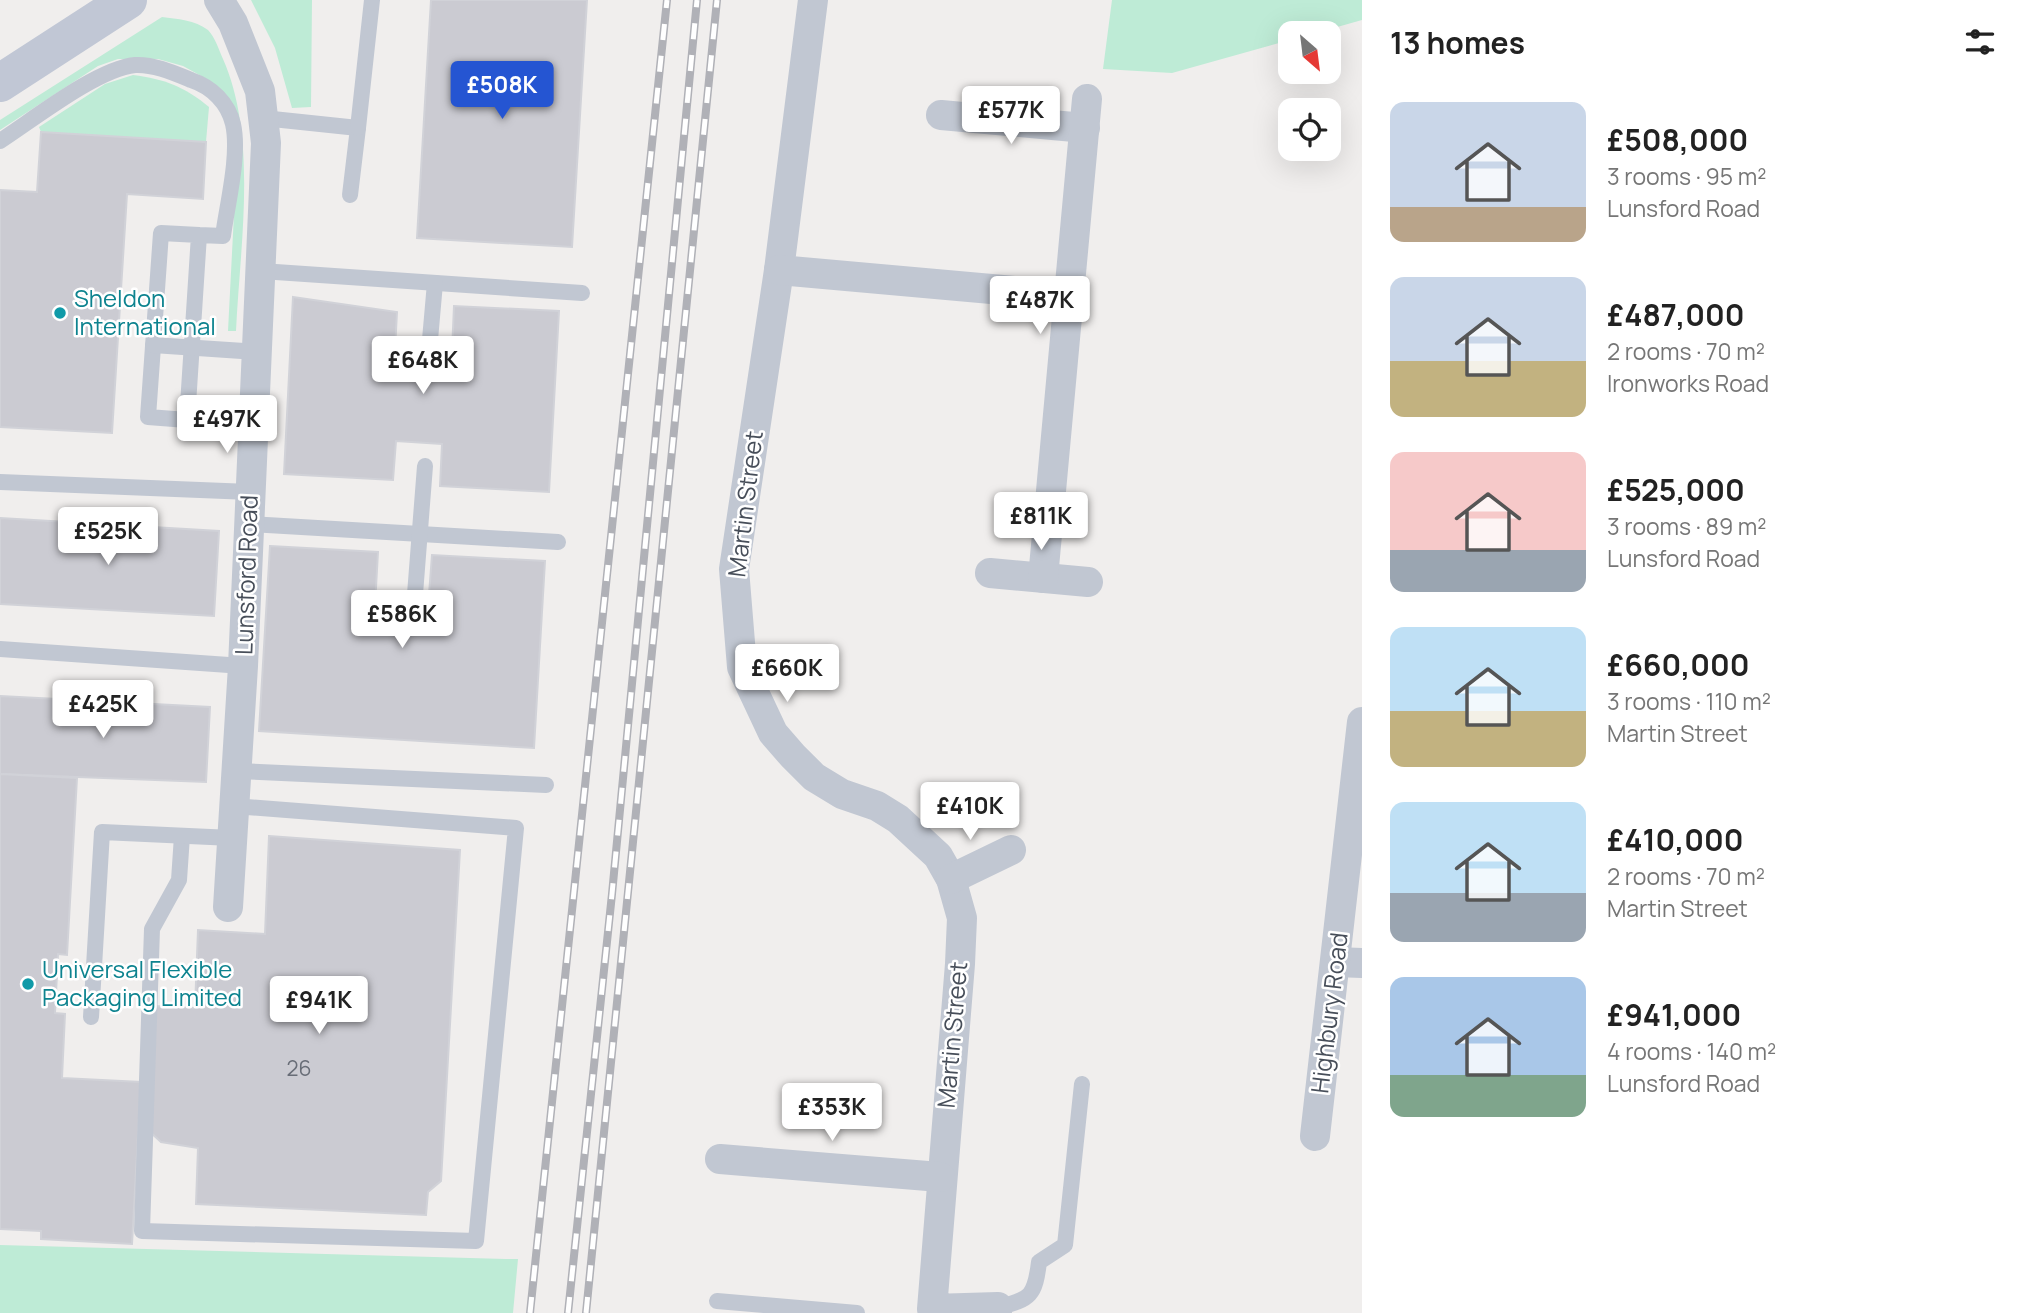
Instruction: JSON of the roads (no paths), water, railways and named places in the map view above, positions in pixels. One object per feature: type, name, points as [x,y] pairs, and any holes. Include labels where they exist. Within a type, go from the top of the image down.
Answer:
[{"type":"street","points":[[0,83],[128,0]]},
{"type":"street","name":"Lunsford Road","points":[[219,0],[233,23],[260,91],[266,143],[243,666],[228,907]]},
{"type":"street","name":"Martin Street","points":[[813,0],[779,270],[734,569],[742,667],[763,714],[793,757],[814,777],[842,794],[877,806],[898,819],[937,856],[951,879],[962,918],[961,941],[940,1177],[922,1311],[998,1307]]},
{"type":"street","points":[[941,115],[1086,113],[1044,578]]},
{"type":"street","points":[[779,270],[1069,296]]},
{"type":"street","points":[[990,573],[1088,582]]},
{"type":"street","name":"Highbury Road","points":[[1315,1136],[1349,962],[1362,723]]},
{"type":"street","points":[[951,879],[1011,850]]},
{"type":"street","points":[[720,1159],[940,1177]]},
{"type":"lane","points":[[350,195],[372,0]]},
{"type":"lane","points":[[0,141],[108,72],[136,65],[165,70],[197,82],[223,100],[233,126],[232,164],[223,236],[161,233],[148,417],[187,420],[200,235]]},
{"type":"lane","points":[[263,118],[358,128]]},
{"type":"lane","points":[[261,271],[582,293]]},
{"type":"lane","points":[[429,351],[435,283]]},
{"type":"lane","points":[[153,345],[258,352]]},
{"type":"lane","points":[[414,607],[425,466]]},
{"type":"lane","points":[[0,482],[250,492]]},
{"type":"lane","points":[[249,524],[558,542]]},
{"type":"lane","points":[[0,649],[243,666]]},
{"type":"lane","points":[[237,771],[546,785]]},
{"type":"lane","points":[[182,836],[178,880],[152,929],[142,1230],[477,1241],[516,828],[234,806]]},
{"type":"lane","points":[[92,1017],[102,832],[232,838]]},
{"type":"lane","points":[[998,1307],[1022,1302],[1036,1288],[1039,1262],[1065,1245],[1082,1084]]},
{"type":"lane","points":[[717,1301],[857,1313]]},
{"type":"railway","points":[[530,1313],[667,0]]},
{"type":"railway","points":[[568,1313],[612,894],[697,0]]},
{"type":"railway","points":[[586,1313],[717,0]]},
{"type":"place","name":"Sheldon International","points":[[60,313]]},
{"type":"place","name":"Universal Flexible Packaging Limited","points":[[28,984]]}]
